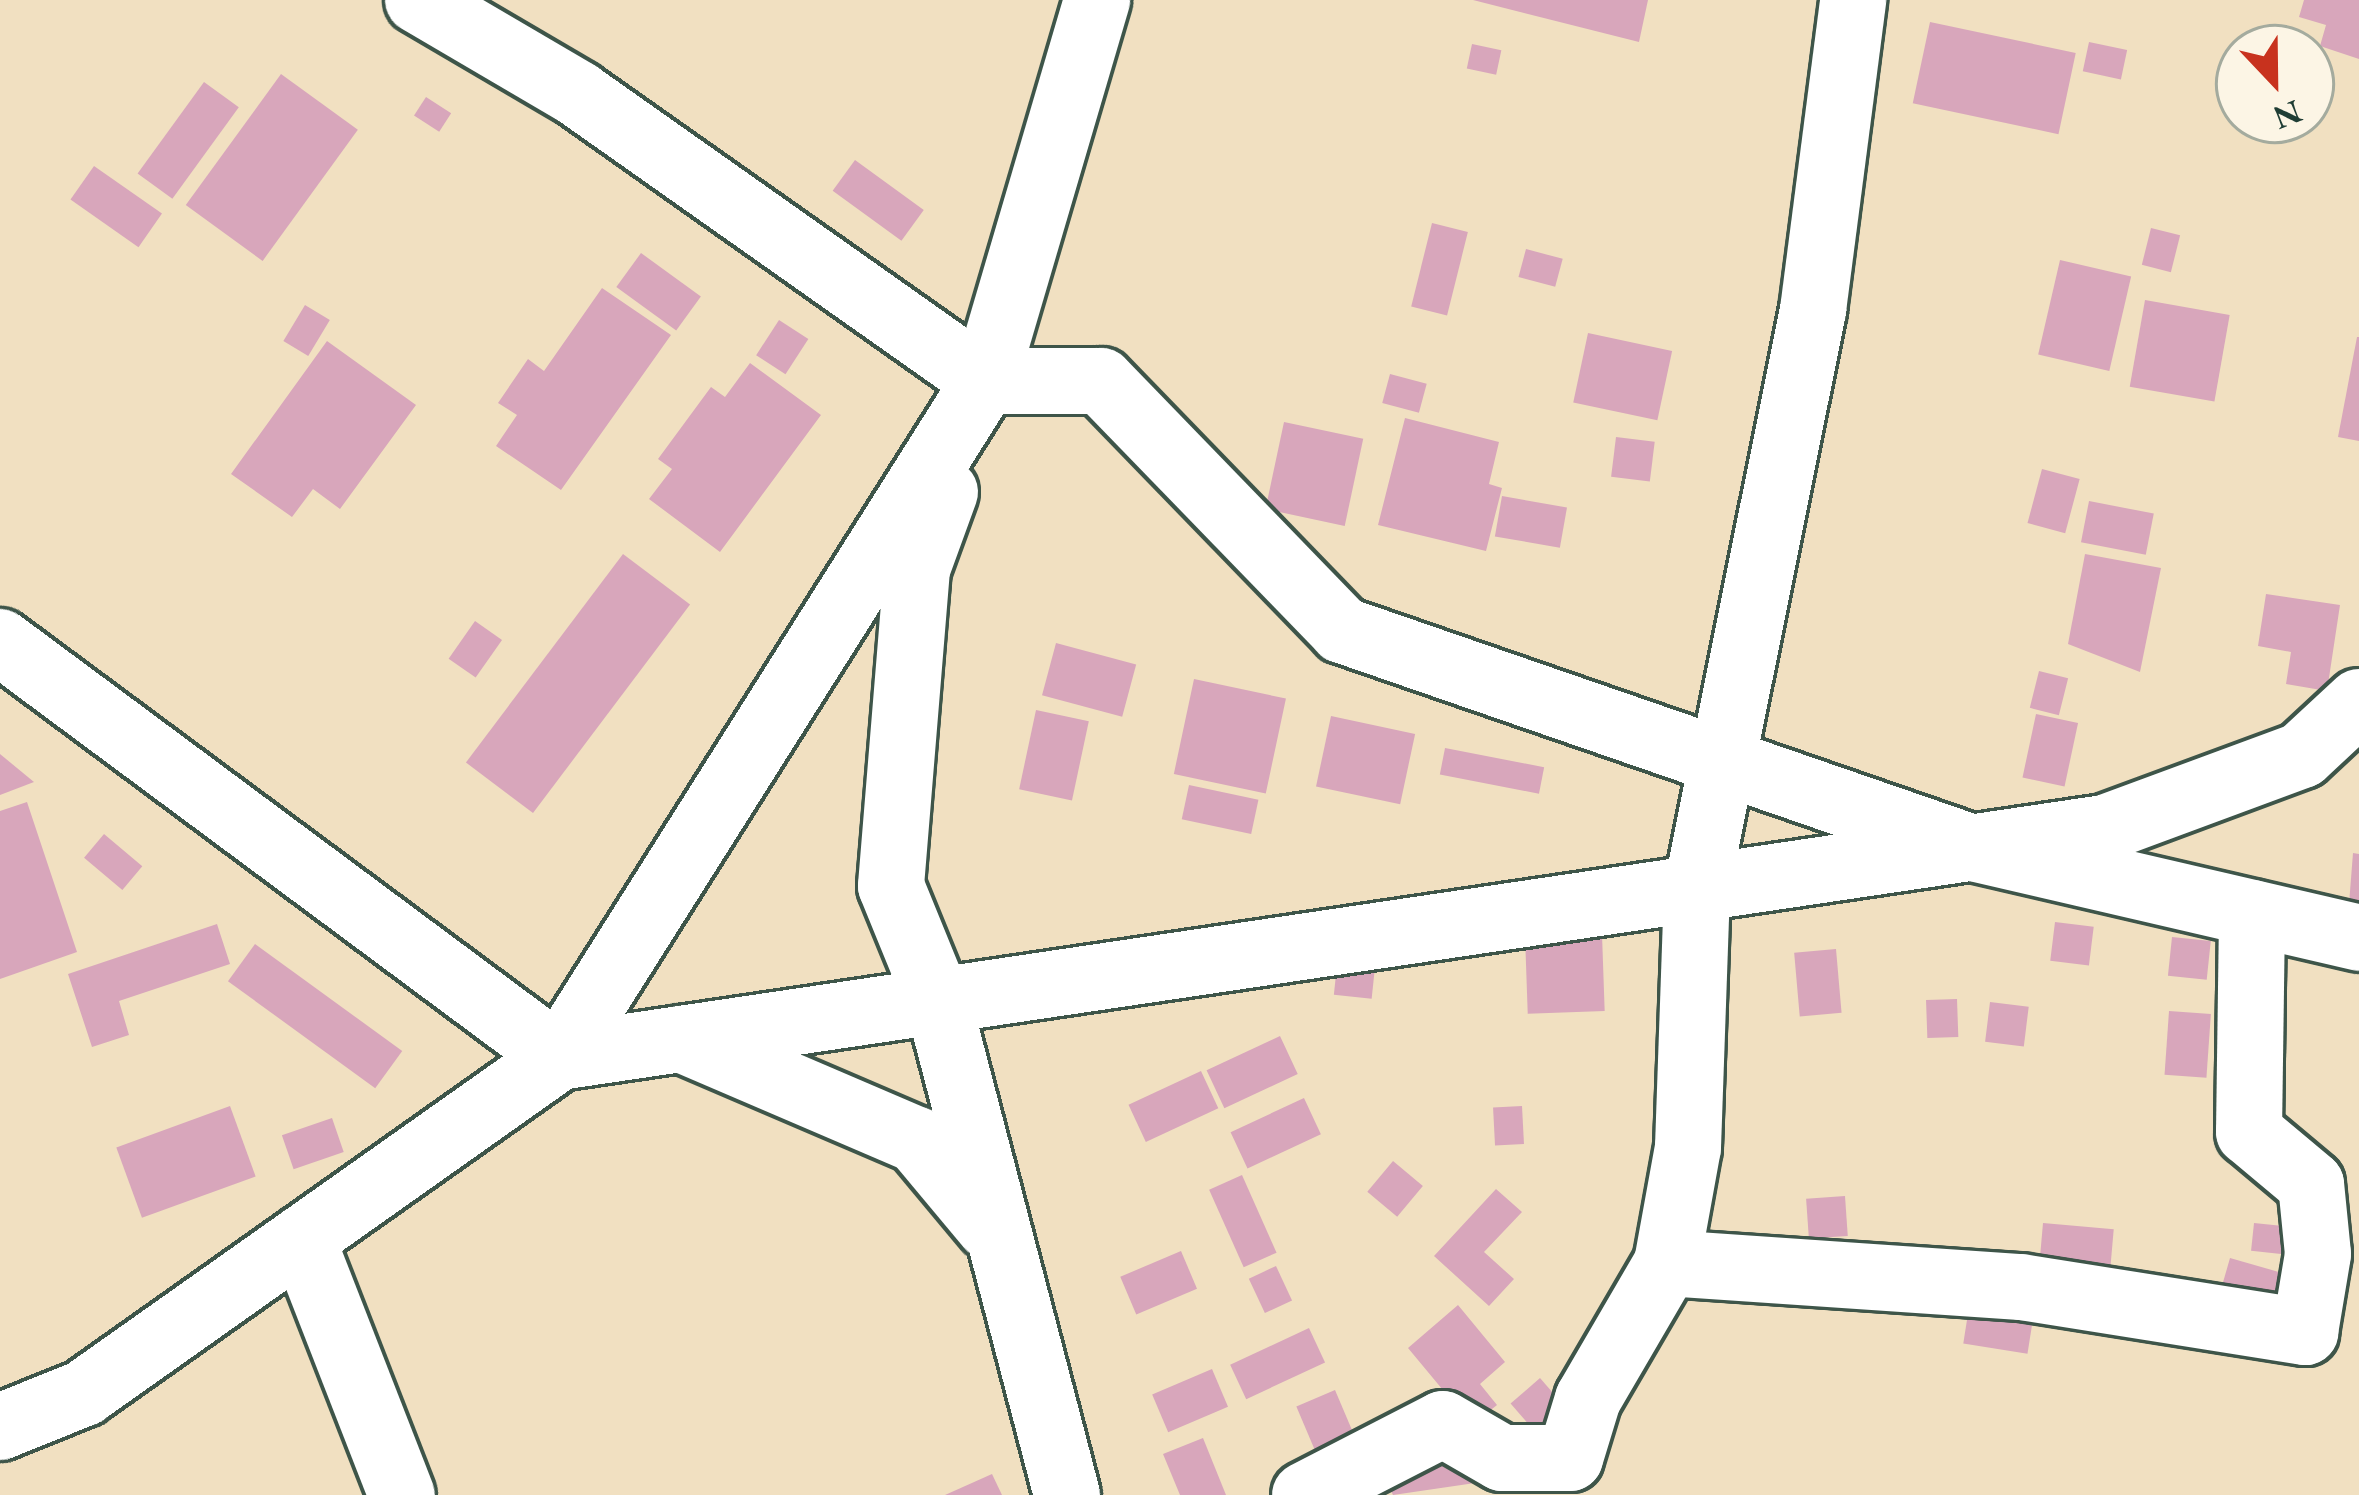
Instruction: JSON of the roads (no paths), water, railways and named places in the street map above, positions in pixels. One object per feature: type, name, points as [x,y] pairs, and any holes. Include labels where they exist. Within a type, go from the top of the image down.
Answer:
[{"type":"street","points":[[418,0],[578,94],[985,381],[1101,381],[1342,630],[1721,757],[1972,848],[2359,938]]},
{"type":"street","points":[[1066,1495],[938,1001],[891,886],[917,569],[985,381],[1097,0]]},
{"type":"street","points":[[1305,1495],[1443,1424],[1502,1458],[1570,1458],[1588,1399],[1667,1263],[1688,1147],[1697,888],[1813,310],[1852,0]]},
{"type":"street","points":[[0,1427],[84,1393],[559,1057],[985,381]]},
{"type":"street","points":[[0,642],[559,1057],[2105,828],[2302,755],[2359,702]]},
{"type":"street","points":[[1667,1263],[2021,1287],[2305,1331],[2318,1254],[2312,1184],[2249,1132],[2252,914]]},
{"type":"street","points":[[681,1039],[917,1140],[999,1238]]},
{"type":"street","points":[[302,1239],[402,1495]]}]
